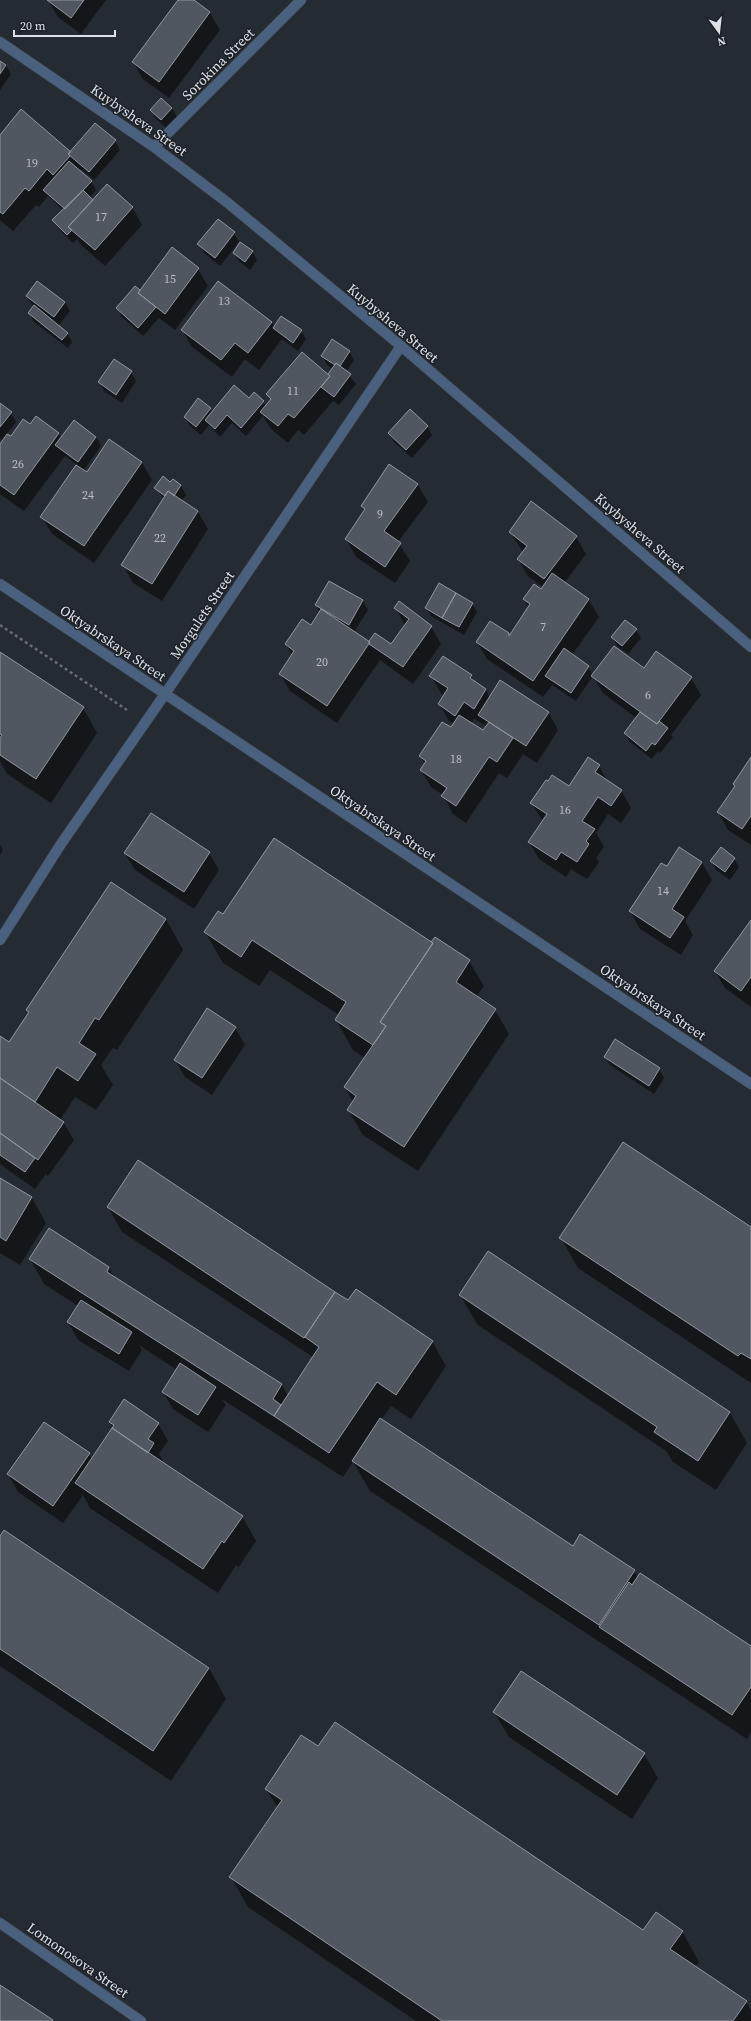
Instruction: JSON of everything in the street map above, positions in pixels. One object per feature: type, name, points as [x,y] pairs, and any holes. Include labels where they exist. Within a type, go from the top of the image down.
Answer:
[{"type":"street","name":"Sorokina Street","points":[[154,147],[301,0]]},
{"type":"street","name":"Kuybysheva Street","points":[[0,42],[154,147],[228,203],[401,346],[751,647]]},
{"type":"street","name":"Morgulets Street","points":[[0,940],[61,844],[165,694],[401,346]]},
{"type":"street","name":"Oktyabrskaya Street","points":[[0,584],[751,1084]]},
{"type":"street","name":"Lomonosova Street","points":[[0,1923],[140,2021]]},
{"type":"path","points":[[0,625],[145,722]]},
{"type":"building","points":[[47,0],[84,0],[71,18]]},
{"type":"building","points":[[178,0],[194,0],[210,12],[159,82],[132,62]]},
{"type":"building","points":[[0,61],[6,65],[0,74]]},
{"type":"building","points":[[161,98],[172,108],[161,120],[150,110]]},
{"type":"building","points":[[21,109],[71,152],[68,154],[70,156],[53,175],[47,169],[29,191],[25,188],[3,214],[0,212],[0,135]]},
{"type":"building","points":[[95,123],[116,140],[89,172],[68,154]]},
{"type":"building","points":[[69,161],[92,181],[65,209],[43,190]]},
{"type":"building","points":[[107,184],[133,207],[95,250],[68,227]]},
{"type":"building","points":[[83,190],[93,200],[68,227],[72,230],[67,235],[52,220]]},
{"type":"building","points":[[218,219],[235,232],[215,258],[197,244]]},
{"type":"building","points":[[240,242],[253,251],[245,262],[233,253]]},
{"type":"building","points":[[172,247],[199,268],[165,314],[138,293]]},
{"type":"building","points":[[37,281],[65,302],[54,317],[26,296]]},
{"type":"building","points":[[218,281],[272,322],[248,353],[235,343],[221,360],[181,330]]},
{"type":"building","points":[[135,286],[140,290],[138,293],[156,307],[138,328],[116,308]]},
{"type":"building","points":[[34,305],[68,333],[62,340],[28,313]]},
{"type":"building","points":[[281,316],[302,330],[293,343],[273,328]]},
{"type":"building","points":[[332,339],[350,351],[340,366],[336,363],[335,365],[321,356]]},
{"type":"building","points":[[302,352],[330,376],[294,418],[288,414],[278,426],[260,412],[271,399],[266,394]]},
{"type":"building","points":[[114,359],[132,371],[116,395],[98,382]]},
{"type":"building","points":[[336,363],[351,374],[334,397],[321,387],[330,376],[328,374]]},
{"type":"building","points":[[234,385],[249,398],[254,392],[264,401],[241,428],[227,415],[215,429],[205,420]]},
{"type":"building","points":[[198,398],[211,408],[196,427],[184,417]]},
{"type":"building","points":[[0,403],[12,412],[0,427]]},
{"type":"building","points":[[410,409],[428,426],[406,450],[388,433]]},
{"type":"building","points":[[36,416],[59,433],[14,495],[0,485],[0,444],[7,434],[11,436],[23,419],[30,424]]},
{"type":"building","points":[[74,420],[96,437],[78,462],[55,445]]},
{"type":"building","points":[[109,439],[142,462],[84,546],[40,517],[76,465],[87,472]]},
{"type":"building","points":[[389,464],[418,484],[384,531],[401,543],[385,567],[345,539],[365,509],[361,506]]},
{"type":"building","points":[[163,476],[170,482],[173,479],[181,485],[174,496],[168,491],[165,496],[154,488]]},
{"type":"building","points":[[168,491],[198,511],[152,584],[121,565]]},
{"type":"building","points":[[531,501],[577,536],[544,579],[517,559],[527,546],[509,532]]},
{"type":"building","points":[[552,573],[589,599],[533,681],[476,642],[490,621],[509,633],[509,636],[530,604],[523,599],[534,584],[541,589]]},
{"type":"building","points":[[329,581],[363,600],[349,625],[315,605]]},
{"type":"building","points":[[439,583],[456,593],[442,618],[425,608]]},
{"type":"building","points":[[456,593],[473,603],[459,627],[442,618]]},
{"type":"building","points":[[399,601],[432,626],[403,667],[369,644],[369,641],[375,633],[391,644],[409,619],[394,608]]},
{"type":"building","points":[[321,609],[370,642],[327,706],[279,674],[294,651],[285,644],[302,619],[311,625]]},
{"type":"building","points":[[625,620],[637,629],[622,646],[611,637]]},
{"type":"building","points":[[614,646],[644,668],[656,651],[692,677],[657,724],[591,676]]},
{"type":"building","points":[[564,648],[589,666],[571,693],[545,676]]},
{"type":"building","points":[[0,652],[84,707],[36,779],[0,755],[0,738],[2,735],[0,734]]},
{"type":"building","points":[[443,656],[472,675],[470,678],[486,689],[474,709],[464,702],[455,716],[438,704],[448,688],[429,676]]},
{"type":"building","points":[[500,680],[549,712],[526,746],[478,715]]},
{"type":"building","points":[[640,712],[657,724],[659,721],[668,728],[655,745],[652,743],[646,751],[624,733]]},
{"type":"building","points":[[459,715],[483,730],[489,722],[513,738],[497,762],[489,757],[456,806],[441,796],[447,788],[420,770],[426,761],[419,756],[442,722],[451,727]]},
{"type":"building","points":[[588,757],[600,765],[595,772],[622,790],[611,806],[598,797],[582,821],[595,829],[586,841],[589,844],[577,862],[561,852],[556,860],[528,842],[547,814],[530,803],[546,780],[548,781],[552,775],[569,786]]},
{"type":"building","points":[[751,757],[751,816],[742,829],[717,812],[735,786],[733,784]]},
{"type":"building","points":[[151,813],[210,852],[184,892],[124,853]]},
{"type":"building","points":[[274,838],[433,943],[380,1022],[386,1026],[373,1045],[335,1020],[346,1002],[252,940],[241,957],[204,932],[218,911],[223,914]]},
{"type":"building","points":[[679,847],[702,862],[672,909],[684,917],[670,938],[629,911],[661,863],[667,866]]},
{"type":"building","points":[[721,847],[735,858],[725,872],[710,861]]},
{"type":"building","points":[[111,882],[166,919],[99,1020],[95,1018],[79,1043],[96,1054],[78,1081],[57,1067],[35,1102],[0,1078],[0,1036],[9,1042],[29,1012],[26,1010]]},
{"type":"building","points":[[751,920],[751,977],[741,991],[714,971]]},
{"type":"building","points":[[435,937],[470,960],[456,982],[496,1009],[404,1147],[347,1110],[356,1096],[344,1087],[386,1026],[380,1022],[433,943],[431,942]]},
{"type":"building","points":[[207,1008],[236,1027],[202,1078],[174,1060]]},
{"type":"building","points":[[615,1039],[660,1068],[649,1086],[604,1057]]},
{"type":"building","points":[[0,1078],[64,1122],[38,1160],[0,1133]]},
{"type":"building","points":[[0,1133],[35,1158],[25,1172],[0,1155]]},
{"type":"building","points":[[623,1142],[751,1227],[751,1359],[741,1353],[738,1356],[559,1238]]},
{"type":"building","points":[[138,1160],[335,1292],[304,1338],[107,1207]]},
{"type":"building","points":[[0,1178],[32,1197],[6,1241],[0,1237]]},
{"type":"building","points":[[49,1228],[109,1267],[107,1272],[282,1384],[273,1399],[281,1405],[274,1416],[29,1259]]},
{"type":"building","points":[[488,1251],[730,1412],[698,1461],[654,1432],[657,1427],[459,1295]]},
{"type":"building","points":[[356,1289],[433,1341],[396,1395],[377,1382],[329,1453],[274,1416],[319,1347],[305,1337],[335,1292],[348,1300]]},
{"type":"building","points":[[81,1300],[132,1332],[119,1354],[67,1322]]},
{"type":"building","points":[[180,1363],[216,1387],[198,1415],[162,1392]]},
{"type":"building","points":[[124,1399],[159,1423],[148,1439],[154,1443],[148,1453],[112,1428],[114,1425],[109,1422]]},
{"type":"building","points":[[380,1418],[573,1546],[580,1534],[635,1570],[599,1625],[352,1461]]},
{"type":"building","points":[[44,1422],[90,1453],[53,1506],[7,1474]]},
{"type":"building","points":[[112,1428],[243,1516],[224,1543],[222,1541],[203,1569],[75,1483]]},
{"type":"building","points":[[4,1530],[209,1668],[153,1751],[0,1649],[0,1536]]},
{"type":"building","points":[[640,1573],[751,1646],[751,1687],[732,1715],[599,1627],[629,1582],[632,1585]]},
{"type":"building","points":[[521,1671],[645,1753],[617,1795],[493,1712]]},
{"type":"building","points":[[335,1722],[643,1930],[656,1912],[683,1931],[670,1949],[747,2001],[733,2021],[442,2021],[229,1877],[282,1800],[265,1789],[301,1735],[318,1746]]},
{"type":"building","points":[[0,1985],[53,2020],[0,2021]]}]
